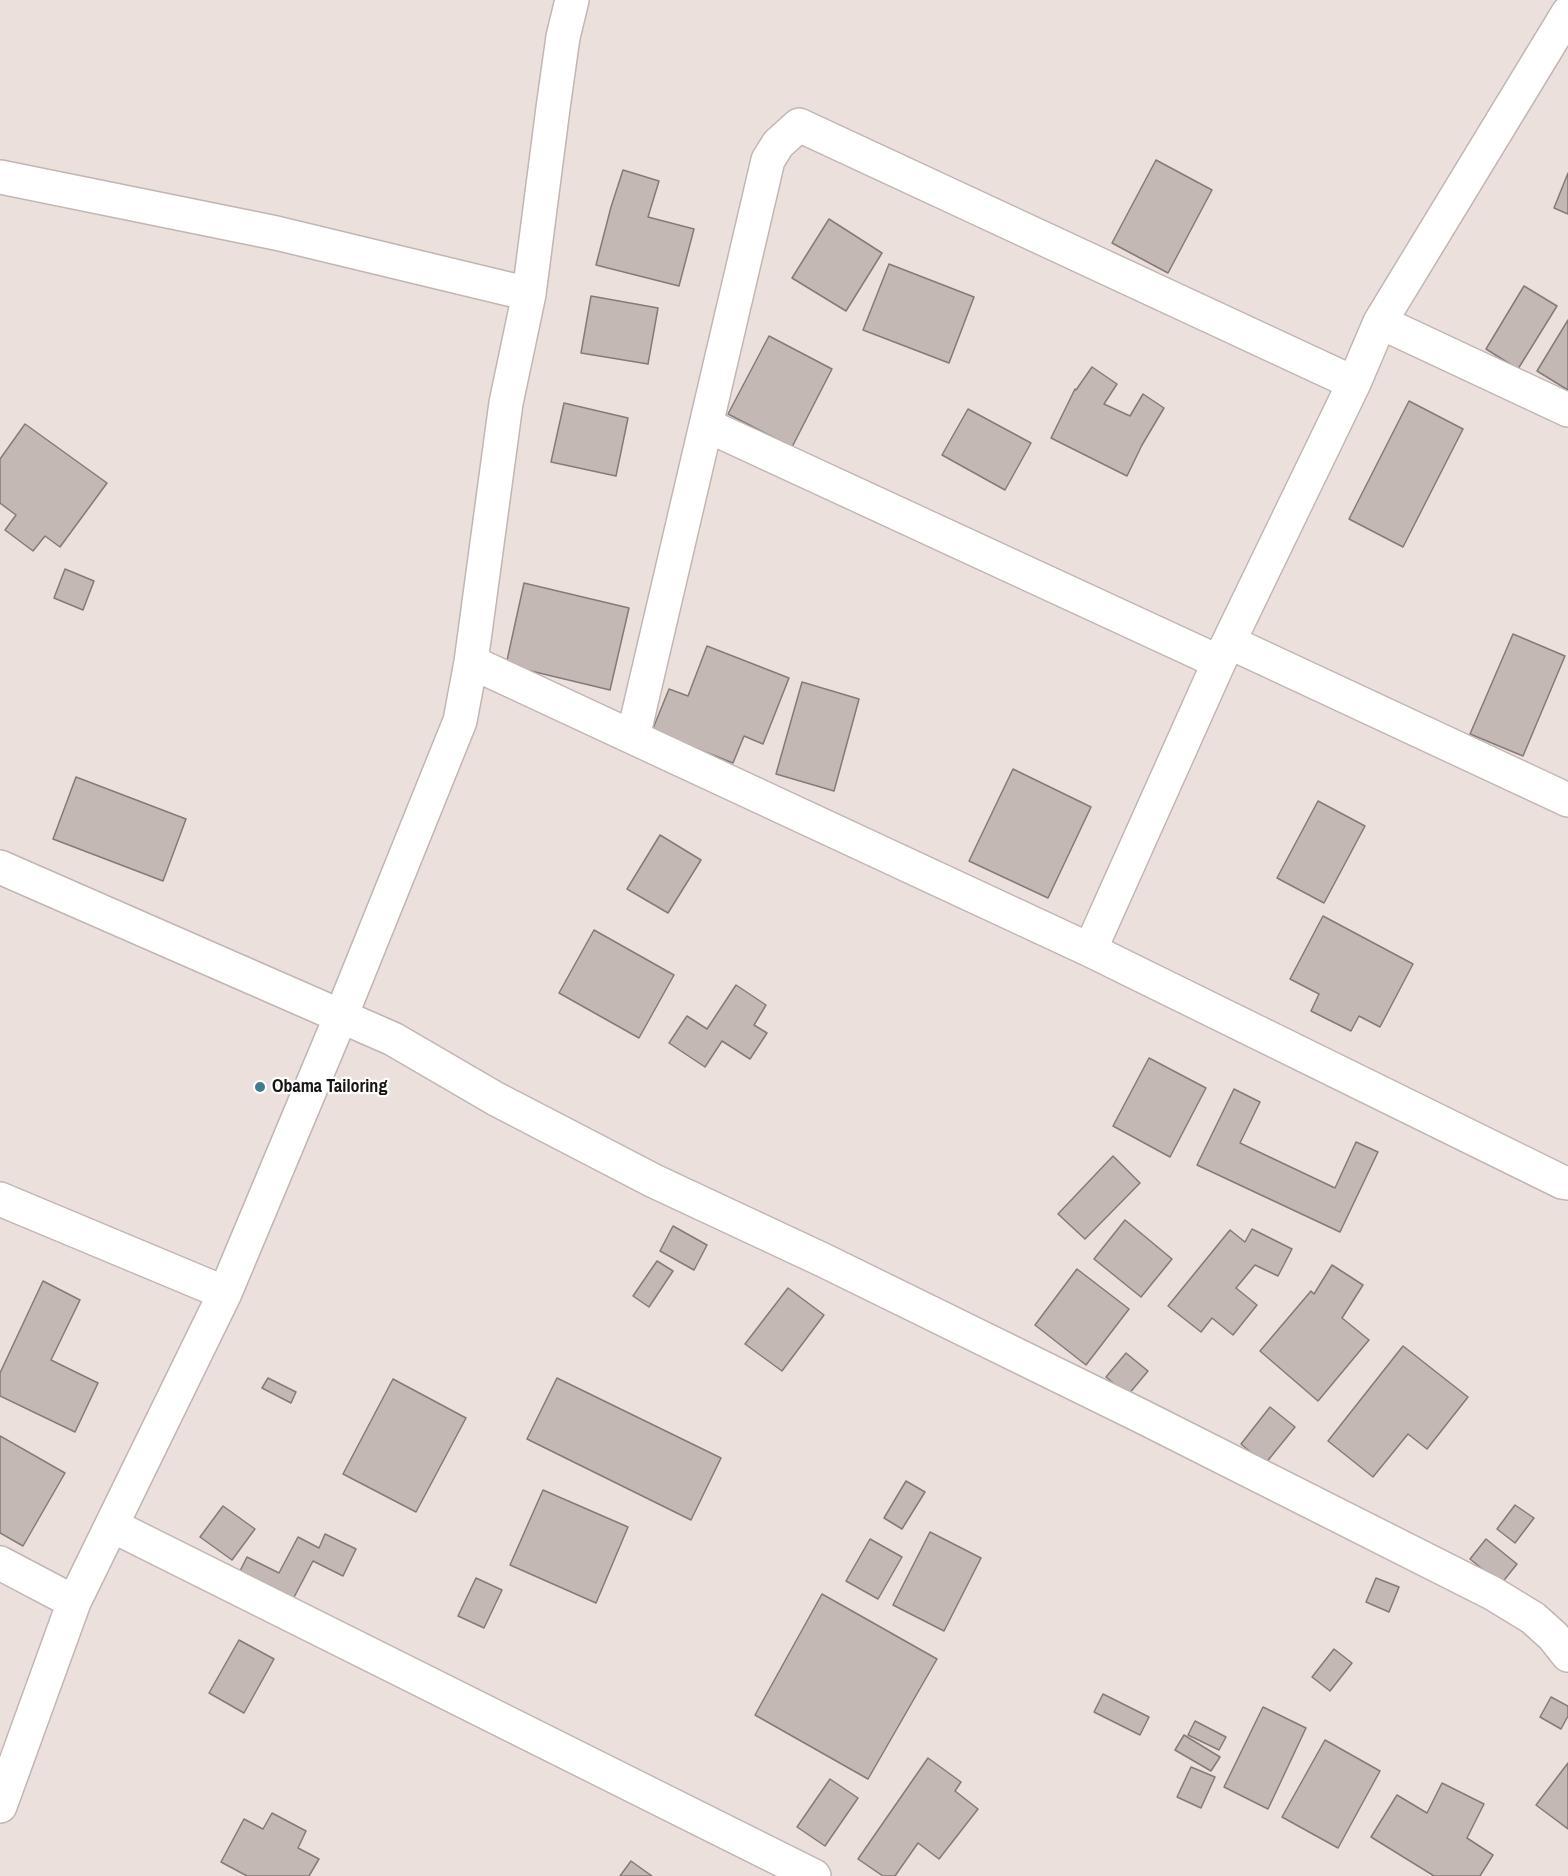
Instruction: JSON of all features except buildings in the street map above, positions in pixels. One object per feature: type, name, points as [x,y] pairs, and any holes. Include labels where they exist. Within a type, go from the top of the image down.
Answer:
[{"type":"street","points":[[0,1806],[74,1602],[225,1293],[342,1016],[460,721],[471,662],[506,403],[529,294],[563,37],[572,0]]},
{"type":"street","points":[[1090,951],[1224,652],[1354,383],[1380,322],[1556,58],[1568,13]]},
{"type":"street","points":[[633,738],[768,160],[778,144],[799,125],[1354,383]]},
{"type":"street","points":[[0,177],[276,233],[529,294]]},
{"type":"street","points":[[1380,322],[1568,410]]},
{"type":"street","points":[[706,425],[1568,800]]},
{"type":"street","points":[[471,662],[1215,1010],[1568,1183]]},
{"type":"street","points":[[0,867],[393,1039],[496,1099],[654,1181],[855,1275],[1492,1593],[1533,1618],[1553,1636],[1568,1655]]},
{"type":"street","points":[[0,1199],[225,1293]]},
{"type":"street","points":[[113,1526],[814,1876]]},
{"type":"street","points":[[0,1563],[74,1602]]},
{"type":"place","name":"Obama Tailoring","points":[[260,1087]]}]
